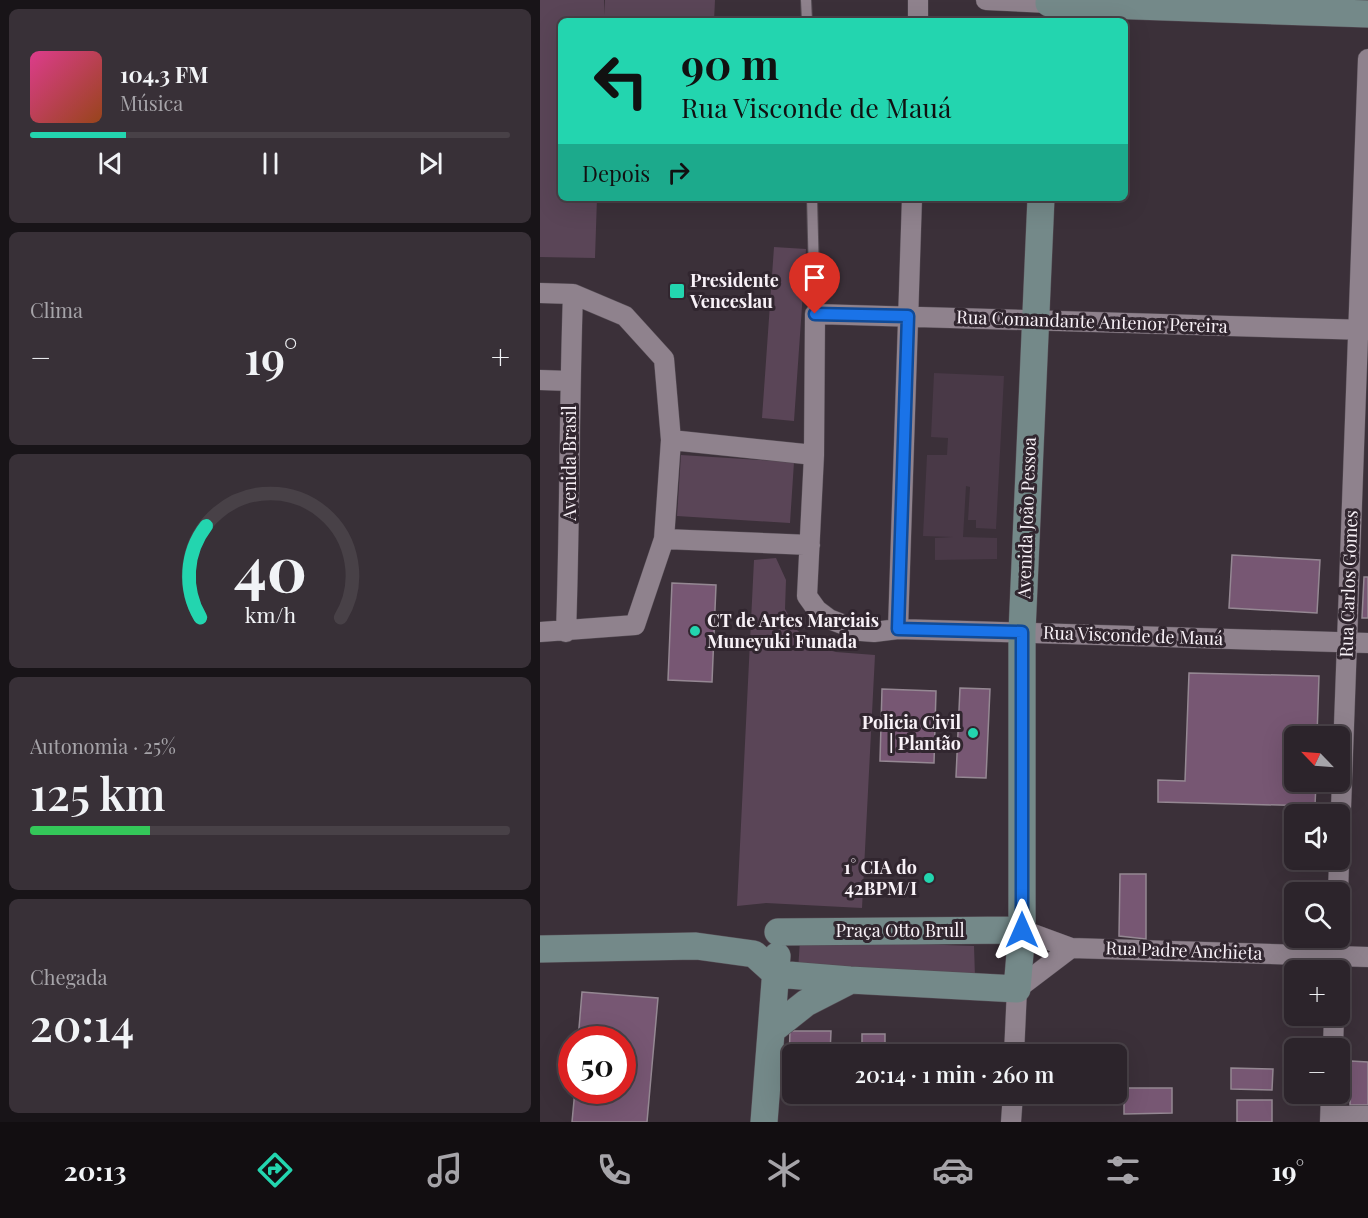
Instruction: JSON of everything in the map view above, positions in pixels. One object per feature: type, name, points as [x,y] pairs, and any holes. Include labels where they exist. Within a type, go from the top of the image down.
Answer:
[{"type":"main road","points":[[1049,8],[1368,14]]},
{"type":"main road","name":"Avenida João Pessoa","points":[[1017,989],[1022,930],[1022,632],[1041,201]]},
{"type":"main road","name":"Praça Otto Brull","points":[[778,932],[1022,930]]},
{"type":"main road","points":[[754,954],[778,932]]},
{"type":"main road","points":[[764,1122],[778,932]]},
{"type":"main road","points":[[540,949],[685,945],[754,954],[776,974],[1017,989]]},
{"type":"main road","points":[[772,1029],[806,1003],[850,980]]},
{"type":"street","points":[[918,0],[918,18]]},
{"type":"street","points":[[986,0],[1049,8]]},
{"type":"street","name":"Rua Carlos Gomes","points":[[1338,882],[1347,642],[1363,330],[1368,59]]},
{"type":"street","points":[[898,629],[912,201]]},
{"type":"street","points":[[540,293],[573,294],[625,316],[664,359],[671,440],[664,539],[634,625],[566,632],[540,632]]},
{"type":"street","name":"Avenida Brasil","points":[[566,632],[573,294]]},
{"type":"street","points":[[664,539],[810,545],[814,455],[815,314]]},
{"type":"street","name":"Rua Comandante Antenor Pereira","points":[[815,314],[1363,330]]},
{"type":"street","points":[[540,380],[570,381]]},
{"type":"street","points":[[671,440],[814,455]]},
{"type":"street","name":"Rua Visconde de Mauá","points":[[810,545],[807,596],[817,610],[829,619],[861,631],[898,629],[1368,643]]},
{"type":"street","name":"Rua Padre Anchieta","points":[[1022,930],[1071,948],[1336,954],[1368,957]]},
{"type":"street","points":[[1017,989],[1071,948]]},
{"type":"street","name":"Avenida João Pessoa","points":[[1014,1044],[1017,989]]},
{"type":"street","points":[[1011,1122],[1012,1104]]},
{"type":"street","points":[[1331,1104],[1330,1119],[1368,1116]]},
{"type":"lane","points":[[806,0],[807,18]]},
{"type":"lane","points":[[812,201],[815,314]]},
{"type":"shaded area","points":[[540,0],[604,0],[604,15],[605,0],[715,0],[714,18],[558,18],[558,201],[597,201],[595,258],[540,257]]},
{"type":"shaded area","points":[[774,247],[806,249],[794,421],[762,418]]},
{"type":"shaded area","points":[[934,373],[1004,376],[996,529],[976,528],[976,520],[968,520],[970,487],[966,486],[963,537],[997,538],[997,559],[935,560],[935,538],[953,537],[923,536],[927,455],[947,455],[948,438],[931,437]]},
{"type":"shaded area","points":[[681,455],[794,462],[790,523],[677,516]]},
{"type":"shaded area","points":[[776,558],[786,580],[785,609],[797,630],[815,646],[836,652],[875,655],[862,908],[766,903],[737,906],[754,560]]},
{"type":"shaded area","points":[[800,940],[974,946],[975,977],[798,971]]},
{"type":"building","points":[[1232,555],[1320,560],[1317,613],[1229,608]]},
{"type":"building","points":[[1364,577],[1368,577],[1368,618],[1362,618]]},
{"type":"building","points":[[672,583],[716,585],[712,682],[668,680]]},
{"type":"building","points":[[1189,673],[1319,676],[1317,726],[1284,726],[1284,792],[1316,792],[1315,804],[1158,802],[1158,780],[1185,781]]},
{"type":"building","name":"Policia Civil | Plantão","points":[[960,688],[990,689],[986,778],[956,777]]},
{"type":"building","points":[[882,689],[936,691],[934,763],[880,761]]},
{"type":"building","points":[[1120,874],[1146,874],[1146,939],[1119,936]]},
{"type":"building","points":[[582,992],[658,998],[647,1122],[572,1122],[574,1104],[636,1104],[636,1026],[579,1026]]},
{"type":"building","points":[[790,1031],[831,1031],[830,1044],[790,1044]]},
{"type":"building","points":[[862,1034],[885,1034],[885,1044],[862,1044]]},
{"type":"building","points":[[1351,1061],[1368,1062],[1368,1105],[1350,1105]]},
{"type":"building","points":[[1231,1068],[1273,1069],[1272,1090],[1231,1089]]},
{"type":"building","points":[[1127,1088],[1172,1088],[1172,1113],[1124,1114],[1124,1104],[1127,1104]]},
{"type":"building","points":[[1237,1100],[1272,1100],[1272,1122],[1237,1122]]},
{"type":"place","name":"Presidente Venceslau","points":[[677,291]]},
{"type":"place","name":"CT de Artes Marciais Muneyuki Funada","points":[[695,631]]},
{"type":"place","name":"Policia Civil | Plantão","points":[[973,733]]},
{"type":"place","name":"1° CIA do 42BPM/I","points":[[929,878]]},
{"type":"route","points":[[815,314],[908,316],[898,629],[1022,632],[1022,930]]}]
